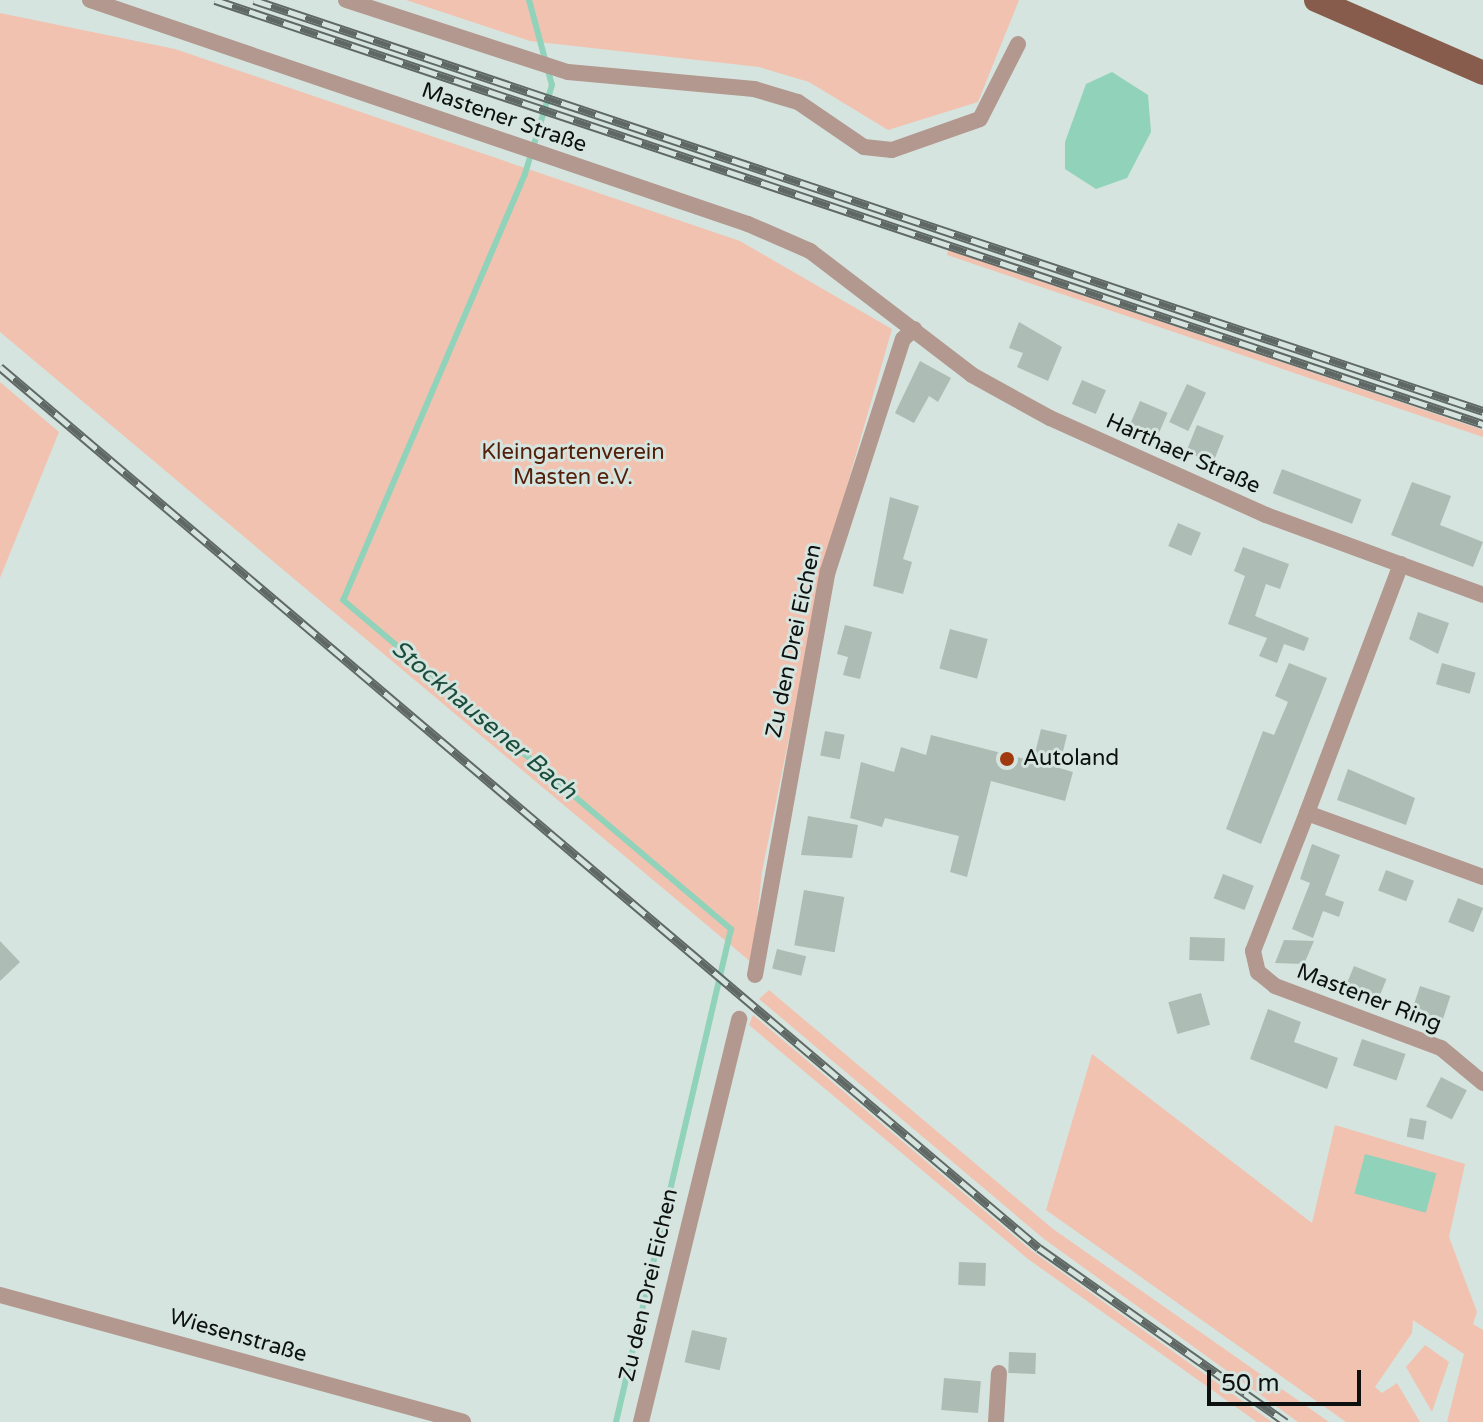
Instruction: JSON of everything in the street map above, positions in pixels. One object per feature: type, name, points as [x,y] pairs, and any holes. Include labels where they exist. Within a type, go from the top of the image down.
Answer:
[{"type":"main road","points":[[1316,0],[1483,73]]},
{"type":"street","name":"Mastener Straße","points":[[90,0],[549,156],[810,251],[889,307]]},
{"type":"street","points":[[346,0],[568,72],[754,89],[798,102],[864,147],[892,150],[980,119],[1018,44]]},
{"type":"street","name":"Harthaer Straße","points":[[889,307],[972,375],[1050,418],[1266,515],[1483,595]]},
{"type":"street","name":"Zu den Drei Eichen","points":[[755,975],[828,571],[903,339],[914,329]]},
{"type":"street","name":"Mastener Ring","points":[[1401,564],[1253,951],[1258,972],[1275,986],[1441,1048],[1483,1083]]},
{"type":"street","points":[[1307,813],[1483,877]]},
{"type":"street","name":"Zu den Drei Eichen","points":[[641,1422],[739,1019]]},
{"type":"street","name":"Wiesenstraße","points":[[0,1295],[463,1422]]},
{"type":"street","points":[[996,1422],[999,1373]]},
{"type":"green space","points":[[406,0],[1019,0],[978,102],[888,130],[809,82],[759,67],[530,41]]},
{"type":"green space","name":"Kleingartenverein Masten e.V.","points":[[0,13],[175,49],[740,241],[892,329],[822,573],[762,872],[752,963],[0,332]]},
{"type":"green space","points":[[948,250],[1483,430],[1483,437],[947,255]]},
{"type":"green space","points":[[0,382],[59,432],[0,578]]},
{"type":"green space","points":[[769,990],[1053,1229],[1329,1422],[1298,1422],[1044,1239],[759,999]]},
{"type":"green space","points":[[753,1015],[1032,1251],[1272,1422],[1257,1422],[1028,1259],[749,1025]]},
{"type":"green space","points":[[1092,1054],[1312,1223],[1335,1125],[1465,1164],[1449,1237],[1477,1312],[1473,1324],[1483,1330],[1483,1422],[1447,1422],[1464,1354],[1413,1320],[1412,1333],[1375,1387],[1382,1393],[1397,1383],[1420,1422],[1346,1422],[1046,1210]]},
{"type":"green space","points":[[1425,1345],[1449,1362],[1432,1412],[1406,1367]]},
{"type":"shaded area","points":[[1112,72],[1148,95],[1151,132],[1127,178],[1096,189],[1065,169],[1065,142],[1086,84]]},
{"type":"shaded area","points":[[1365,1154],[1436,1173],[1426,1213],[1354,1194]]},
{"type":"building","points":[[1019,322],[1062,347],[1048,381],[1017,367],[1023,353],[1009,348]]},
{"type":"building","points":[[920,361],[951,378],[938,402],[929,396],[914,423],[895,413]]},
{"type":"building","points":[[1082,380],[1106,390],[1096,414],[1072,404]]},
{"type":"building","points":[[1187,384],[1206,393],[1188,431],[1169,422]]},
{"type":"building","points":[[1140,401],[1168,413],[1156,440],[1128,429]]},
{"type":"building","points":[[1197,425],[1224,436],[1213,463],[1186,452]]},
{"type":"building","points":[[1282,469],[1361,499],[1352,524],[1273,493]]},
{"type":"building","points":[[1412,482],[1451,496],[1440,525],[1483,542],[1473,567],[1391,535]]},
{"type":"building","points":[[890,497],[919,506],[903,559],[912,562],[903,594],[873,586]]},
{"type":"building","points":[[1178,523],[1201,533],[1191,556],[1168,546]]},
{"type":"building","points":[[1243,547],[1289,564],[1280,589],[1266,584],[1255,616],[1309,638],[1304,651],[1284,644],[1277,663],[1259,656],[1267,638],[1228,624],[1245,576],[1234,571]]},
{"type":"building","points":[[1418,612],[1449,623],[1438,654],[1409,639]]},
{"type":"building","points":[[845,625],[872,632],[860,679],[843,675],[848,657],[837,654]]},
{"type":"building","points":[[950,629],[988,639],[977,679],[939,669]]},
{"type":"building","points":[[1289,663],[1327,678],[1261,844],[1226,829],[1263,731],[1274,735],[1288,702],[1275,696]]},
{"type":"building","points":[[1442,663],[1476,673],[1470,694],[1436,684]]},
{"type":"building","points":[[1041,729],[1067,735],[1059,768],[1073,772],[1065,801],[991,781],[967,877],[950,872],[959,836],[885,818],[882,827],[850,818],[861,762],[894,772],[901,747],[926,755],[931,735],[1033,761]]},
{"type":"building","points":[[825,731],[845,735],[840,759],[820,756]]},
{"type":"building","points":[[1348,769],[1415,798],[1406,825],[1337,800]]},
{"type":"building","points":[[808,816],[858,825],[852,858],[801,855]]},
{"type":"building","points":[[1312,844],[1340,855],[1325,895],[1344,902],[1339,917],[1323,911],[1313,938],[1292,929],[1310,883],[1300,879]]},
{"type":"building","points":[[1386,870],[1414,881],[1406,901],[1378,891]]},
{"type":"building","points":[[1223,874],[1254,886],[1244,910],[1214,898]]},
{"type":"building","points":[[804,890],[844,897],[835,952],[794,945]]},
{"type":"building","points":[[1458,898],[1483,908],[1473,932],[1448,922]]},
{"type":"building","points":[[1190,937],[1225,938],[1224,961],[1189,960]]},
{"type":"building","points":[[1284,940],[1314,941],[1304,964],[1275,963]]},
{"type":"building","points":[[0,941],[20,962],[0,981]]},
{"type":"building","points":[[777,949],[806,956],[801,976],[772,968]]},
{"type":"building","points":[[1354,966],[1386,979],[1378,1000],[1345,987]]},
{"type":"building","points":[[1420,986],[1450,996],[1442,1023],[1411,1013]]},
{"type":"building","points":[[1201,993],[1210,1025],[1177,1034],[1168,1002]]},
{"type":"building","points":[[1268,1009],[1301,1022],[1294,1042],[1338,1058],[1327,1089],[1250,1059]]},
{"type":"building","points":[[1362,1039],[1405,1054],[1396,1080],[1353,1065]]},
{"type":"building","points":[[1441,1077],[1467,1090],[1452,1120],[1426,1106]]},
{"type":"building","points":[[1410,1118],[1427,1121],[1423,1140],[1407,1137]]},
{"type":"building","points":[[959,1262],[986,1263],[985,1286],[958,1285]]},
{"type":"building","points":[[692,1330],[727,1338],[720,1370],[685,1362]]},
{"type":"building","points":[[1009,1352],[1036,1353],[1035,1374],[1008,1373]]},
{"type":"building","points":[[944,1378],[981,1381],[978,1413],[941,1410]]},
{"type":"waterway","name":"Stockhausener Bach","points":[[529,0],[552,85],[525,174],[343,600],[731,929],[616,1422]]},
{"type":"railway","points":[[215,0],[1483,424]]},
{"type":"railway","points":[[254,0],[1483,411]]},
{"type":"railway","points":[[0,367],[1039,1248],[1286,1422]]},
{"type":"place","name":"Autoland","points":[[1007,759]]}]
